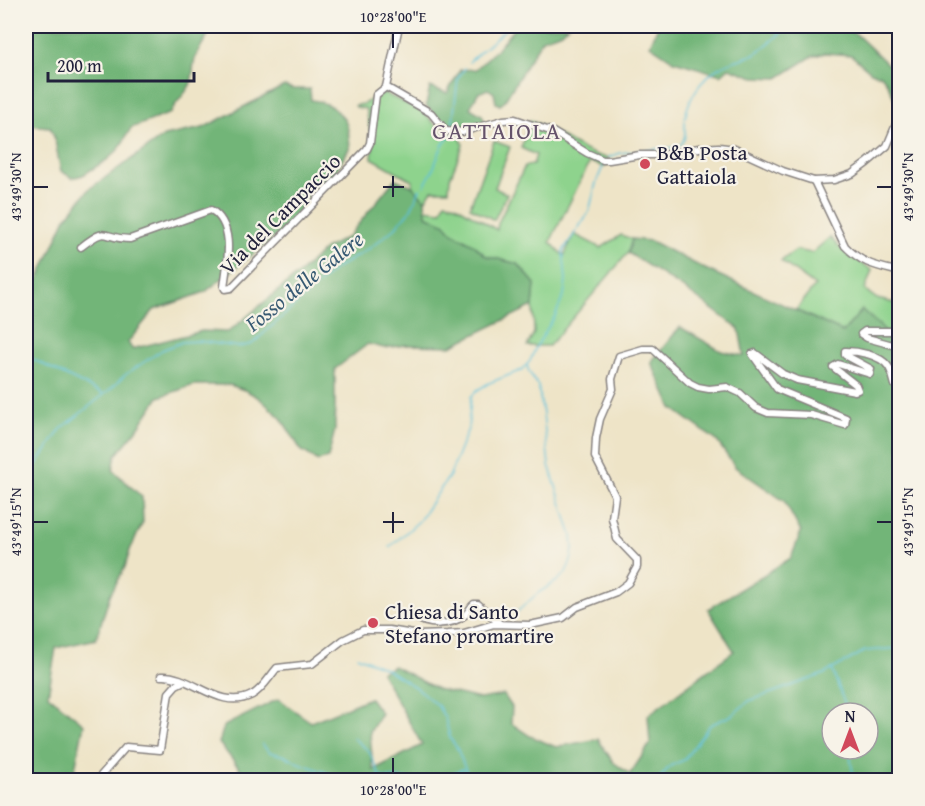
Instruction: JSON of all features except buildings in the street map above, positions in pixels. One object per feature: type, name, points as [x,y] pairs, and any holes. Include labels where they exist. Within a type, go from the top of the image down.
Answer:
[{"type":"street","points":[[399,26],[386,87],[431,112],[448,132],[462,132],[503,120],[515,119],[553,132],[603,160],[719,147],[735,149],[783,171],[813,181],[834,180],[852,174],[887,146],[900,115]]},
{"type":"street","name":"Via del Campaccio","points":[[81,247],[98,234],[130,239],[211,210],[225,224],[229,258],[224,287],[225,289],[231,288],[368,149],[376,95],[386,87]]},
{"type":"street","points":[[813,181],[849,251],[872,266],[900,272]]},
{"type":"street","points":[[900,331],[865,331],[861,334],[867,338],[900,347]]},
{"type":"street","points":[[161,676],[171,675],[225,699],[247,697],[257,691],[278,668],[312,664],[344,640],[363,630],[389,630],[419,635],[464,633],[499,623],[530,625],[563,618],[577,607],[616,592],[634,575],[637,560],[617,539],[612,518],[615,496],[595,457],[600,419],[613,389],[612,379],[619,356],[643,349],[653,349],[698,387],[709,389],[727,387],[740,393],[756,408],[768,413],[811,415],[845,425],[846,418],[777,390],[752,354],[754,352],[783,374],[797,380],[855,391],[858,390],[856,385],[833,367],[838,364],[870,374],[871,369],[845,355],[845,351],[853,351],[870,355],[885,363],[889,367],[895,385],[900,388]]},
{"type":"street","points":[[413,615],[425,623],[443,624],[463,616],[471,605],[478,604],[499,623]]},
{"type":"street","points":[[97,780],[126,747],[160,750],[169,693],[176,685],[184,681]]},
{"type":"green space","points":[[26,26],[213,26],[196,56],[190,85],[171,113],[131,128],[119,149],[107,160],[83,175],[72,178],[61,171],[56,143],[50,127],[26,125]]},
{"type":"green space","points":[[516,26],[568,26],[562,32],[542,39],[500,105],[496,103],[494,93],[488,89],[478,93],[470,108],[482,115],[485,122],[468,128],[448,130],[426,105],[430,87],[447,93],[460,70],[476,69],[498,48]]},
{"type":"green space","points":[[658,26],[802,26],[816,29],[836,26],[856,34],[899,75],[899,96],[896,102],[881,75],[871,72],[851,55],[825,53],[811,57],[778,78],[754,77],[729,68],[721,75],[674,61],[650,45]]},
{"type":"green space","points":[[284,86],[293,89],[310,89],[311,100],[327,104],[336,110],[347,125],[350,147],[334,174],[308,195],[289,226],[205,292],[154,310],[128,342],[132,349],[202,331],[228,332],[302,271],[324,249],[348,237],[395,179],[412,186],[425,200],[426,215],[444,223],[453,233],[473,244],[486,256],[518,264],[535,284],[533,306],[451,346],[406,345],[384,348],[368,344],[335,369],[335,430],[328,458],[318,461],[301,450],[281,418],[259,398],[247,391],[230,385],[194,385],[159,397],[116,455],[113,470],[142,497],[143,522],[125,567],[110,595],[96,639],[56,648],[48,695],[84,724],[74,774],[70,780],[26,780],[26,292],[39,278],[66,218],[89,189],[164,136],[203,128]]},
{"type":"green space","points":[[384,93],[425,113],[445,136],[460,135],[463,145],[450,178],[449,190],[432,190],[425,200],[412,186],[413,181],[372,158],[373,147],[366,109],[355,105],[363,104]]},
{"type":"green space","points":[[530,120],[588,152],[608,158],[605,167],[590,162],[550,242],[564,256],[574,234],[601,248],[621,235],[632,239],[628,253],[549,346],[527,346],[534,333],[535,284],[518,264],[486,256],[473,244],[453,233],[444,223],[426,215],[425,209],[441,211],[445,202],[456,205],[497,230],[498,223],[525,166],[533,165],[536,155],[521,148]]},
{"type":"green space","points":[[494,141],[510,147],[495,188],[507,194],[494,220],[470,207]]},
{"type":"green space","points":[[830,237],[842,250],[872,270],[865,290],[877,299],[899,304],[899,343],[862,310],[843,332],[796,310],[815,286],[781,261],[796,250],[812,253]]},
{"type":"green space","points":[[632,239],[651,241],[703,268],[843,332],[862,310],[899,343],[899,780],[245,780],[248,779],[219,743],[224,726],[278,699],[311,722],[370,698],[381,713],[370,732],[373,770],[422,745],[381,672],[394,666],[437,689],[480,699],[504,695],[512,707],[511,723],[530,736],[556,747],[598,739],[613,762],[630,774],[650,744],[648,715],[734,651],[708,609],[791,558],[801,532],[784,501],[735,467],[717,441],[672,408],[651,362],[680,327],[721,351],[744,356],[739,329],[686,290],[628,253]]},
{"type":"waterway","name":"Fosso delle Galere","points":[[469,62],[509,26]]},
{"type":"waterway","points":[[685,118],[694,93],[711,73],[729,63],[752,55],[789,26]]},
{"type":"waterway","name":"Fosso delle Galere","points":[[452,128],[458,78],[465,68]]},
{"type":"waterway","points":[[609,157],[620,153],[677,147],[684,139],[685,121]]},
{"type":"waterway","name":"Fosso delle Galere","points":[[424,186],[442,146],[451,134]]},
{"type":"waterway","points":[[390,547],[419,521],[450,475],[468,429],[471,397],[489,383],[522,370],[530,361],[564,295],[566,280],[563,251],[589,212],[596,183],[604,164]]},
{"type":"waterway","name":"Fosso delle Galere","points":[[26,485],[36,465],[61,429],[125,375],[162,350],[182,342],[199,341],[239,347],[252,344],[334,270],[370,248],[395,228],[411,209],[420,189]]},
{"type":"waterway","points":[[26,356],[103,394]]},
{"type":"waterway","points":[[517,612],[538,593],[565,574],[573,549],[572,536],[549,465],[538,386],[527,365]]},
{"type":"waterway","points":[[658,780],[670,766],[684,760],[710,725],[732,715],[749,701],[824,674],[865,651],[900,648]]},
{"type":"waterway","points":[[357,656],[385,668],[418,689],[438,706],[467,773],[487,780]]},
{"type":"waterway","points":[[832,669],[844,701]]},
{"type":"waterway","points":[[353,738],[369,751],[380,776]]},
{"type":"waterway","points":[[262,744],[269,752],[348,780]]},
{"type":"waterway","points":[[851,761],[854,780]]},
{"type":"waterway","points":[[363,780],[381,777],[418,780],[442,777],[463,769]]},
{"type":"place","name":"B&B Posta Gattaiola","points":[[645,164]]},
{"type":"place","name":"Chiesa di Santo Stefano promartire","points":[[373,623]]},
{"type":"district","name":"GATTAIOLA","points":[[497,130]]}]
